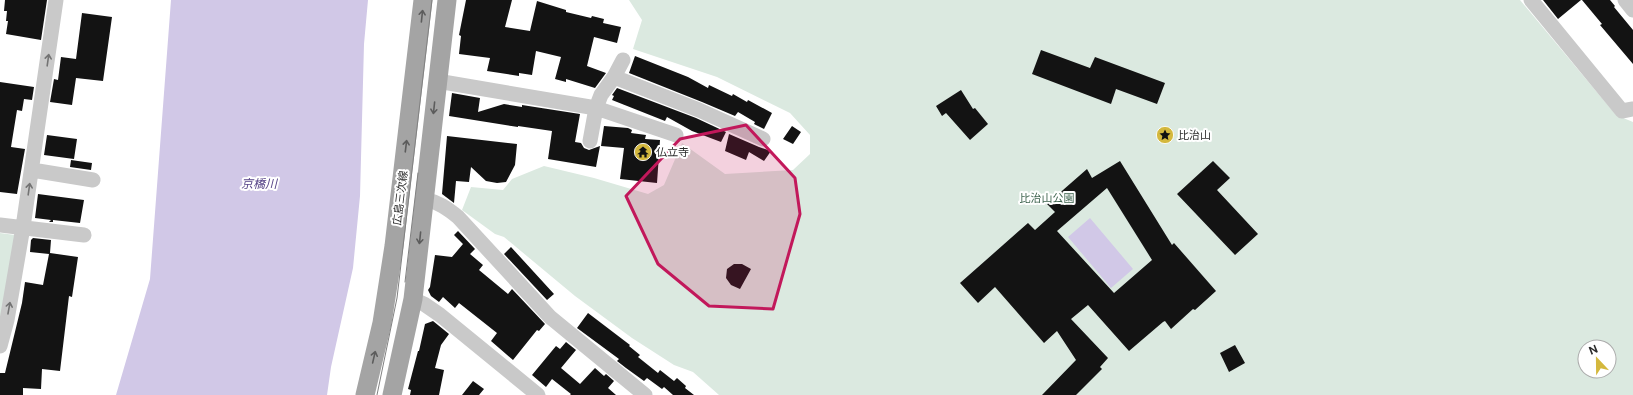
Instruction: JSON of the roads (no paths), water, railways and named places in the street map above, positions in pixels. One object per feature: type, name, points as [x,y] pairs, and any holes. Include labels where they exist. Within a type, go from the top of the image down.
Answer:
[{"type":"main road","name":"広島三次線","points":[[365,395],[382,323],[394,246],[423,0]]},
{"type":"main road","points":[[392,395],[413,299],[447,0]]},
{"type":"street","points":[[0,346],[7,320],[23,227],[56,0]]},
{"type":"street","points":[[1531,0],[1622,111],[1633,109]]},
{"type":"street","points":[[1625,0],[1633,10]]},
{"type":"street","points":[[590,141],[596,108],[601,94],[614,77],[623,60]]},
{"type":"street","points":[[614,77],[699,110],[763,139]]},
{"type":"street","points":[[437,81],[596,108],[676,136]]},
{"type":"street","points":[[32,170],[93,180]]},
{"type":"street","points":[[424,199],[435,201],[458,217],[550,317],[644,395]]},
{"type":"street","points":[[0,225],[84,235]]},
{"type":"street","points":[[413,299],[424,304],[440,315],[538,395]]},
{"type":"water","name":"京橋川","points":[[171,0],[368,0],[364,44],[360,196],[353,268],[331,367],[327,395],[116,395],[150,279]]},
{"type":"water","points":[[1090,218],[1133,269],[1111,288],[1068,237]]},
{"type":"tram line","points":[[377,395],[397,298],[432,0]]},
{"type":"tram line","points":[[405,282],[418,173]]},
{"type":"place","name":"比治山","points":[[1165,135]]},
{"type":"place","name":"仏立寺","points":[[643,152]]},
{"type":"park label","name":"比治山公園","points":[[1047,198]]}]
